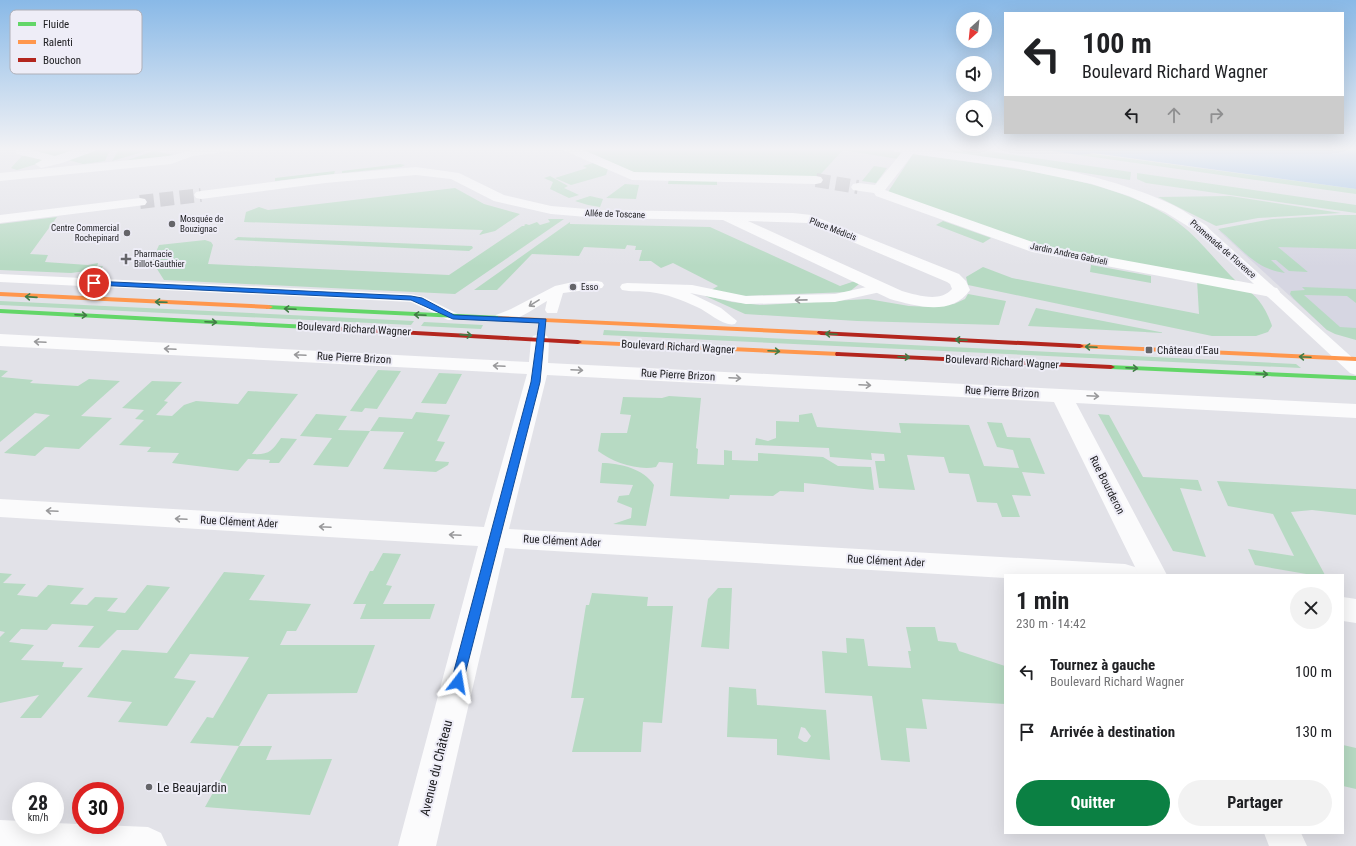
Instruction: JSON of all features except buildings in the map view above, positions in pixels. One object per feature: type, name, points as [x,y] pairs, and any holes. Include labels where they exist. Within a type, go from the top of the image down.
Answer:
[{"type":"main road","name":"Boulevard Richard Wagner","points":[[0,294],[453,317],[735,326],[1350,359]]},
{"type":"main road","name":"Boulevard Richard Wagner","points":[[0,311],[446,334],[548,320],[1356,378]]},
{"type":"main road","points":[[707,317],[735,326]]},
{"type":"street","name":"Allée de Toscane","points":[[201,195],[263,187]]},
{"type":"street","name":"Allée de Toscane","points":[[477,187],[499,198],[551,210],[600,214],[726,216]]},
{"type":"street","name":"Jardin Andrea Gabrieli","points":[[861,187],[878,190],[884,194],[1038,249],[1271,292]]},
{"type":"street","name":"Promenade de Florence","points":[[1109,187],[1157,203],[1191,220],[1202,229]]},
{"type":"street","points":[[0,219],[140,202]]},
{"type":"street","name":"Place Médicis","points":[[726,216],[793,217],[811,219],[953,278],[958,281],[961,290],[954,298],[936,302],[896,295],[726,216]]},
{"type":"street","name":"Avenue du Château","points":[[417,846],[538,368],[548,320]]},
{"type":"street","name":"Rue Pierre Brizon","points":[[0,340],[1356,411]]},
{"type":"street","name":"Rue Bourderon","points":[[1061,395],[1152,574]]},
{"type":"street","name":"Rue Clément Ader","points":[[0,508],[1108,574]]},
{"type":"street","points":[[1344,609],[1356,611]]},
{"type":"street","points":[[1282,834],[1288,846]]},
{"type":"street","points":[[10,842],[148,846]]},
{"type":"lane","name":"Promenade de Florence","points":[[1202,229],[1271,292],[1350,359],[1356,370]]},
{"type":"lane","name":"Boulevard Richard Wagner","points":[[0,278],[411,298],[419,300],[453,317]]},
{"type":"lane","points":[[501,318],[519,312],[562,288],[597,285]]},
{"type":"lane","points":[[627,287],[692,289],[746,300],[834,298],[859,294],[880,288]]},
{"type":"lane","points":[[660,289],[689,298],[722,313],[735,326]]},
{"type":"lane","points":[[548,320],[556,291]]},
{"type":"shaded area","points":[[1219,231],[1356,234],[1356,331],[1327,330]]},
{"type":"green space","points":[[551,187],[565,187],[579,195],[569,198],[550,189]]},
{"type":"green space","points":[[620,187],[638,187],[636,199],[606,198]]},
{"type":"green space","points":[[891,187],[1101,187],[1146,204],[1173,219],[1191,233],[1238,283],[1040,247],[888,192]]},
{"type":"green space","points":[[1177,187],[1236,187],[1356,205],[1356,213]]},
{"type":"green space","points":[[1310,187],[1356,189],[1356,194]]},
{"type":"green space","points":[[455,188],[484,204],[520,214],[495,231],[479,235],[483,230],[244,222],[246,212],[259,207],[268,210]]},
{"type":"green space","points":[[590,196],[603,199],[600,207],[575,201]]},
{"type":"green space","points":[[1230,196],[1341,213],[1258,218],[1216,226],[1158,197]]},
{"type":"green space","points":[[1356,215],[1356,249],[1278,247],[1308,272],[1289,271],[1276,260],[1271,260],[1285,273],[1274,271],[1265,267],[1248,256],[1218,229],[1272,219]]},
{"type":"green space","points":[[57,217],[30,254],[48,255],[45,262],[88,265],[98,263],[97,267],[103,266],[101,269],[71,273],[0,270],[0,224]]},
{"type":"green space","points":[[548,219],[564,219],[455,294],[164,280],[152,261],[159,245],[205,240],[211,242],[213,245],[208,264],[449,275],[522,226],[537,222],[540,225],[550,222]]},
{"type":"green space","points":[[943,221],[991,238],[983,243],[936,225]]},
{"type":"green space","points":[[570,222],[570,224],[710,227],[840,286],[855,281],[859,284],[849,292],[742,296],[711,290],[718,286],[673,263],[661,268],[651,261],[639,261],[642,250],[635,250],[636,246],[627,245],[625,249],[584,247],[579,256],[532,254],[497,290],[474,290]]},
{"type":"green space","points":[[238,237],[472,246],[473,248],[469,251],[234,240]]},
{"type":"green space","points":[[1091,265],[1151,276],[1151,283],[1090,272]]},
{"type":"green space","points":[[983,267],[1012,278],[1199,314],[1197,280],[1243,288],[1259,301],[1272,326],[1268,332],[1256,336],[1212,336],[968,285],[966,277]]},
{"type":"green space","points":[[1302,287],[1356,289],[1356,303],[1347,296],[1304,295],[1340,327],[1356,328],[1356,340],[1327,330],[1294,299],[1290,294],[1291,291],[1305,290]]},
{"type":"green space","points":[[968,294],[1006,301],[999,325],[857,321],[745,314],[703,295],[732,302],[760,305],[868,299],[909,306],[932,307],[954,304],[965,299]]},
{"type":"green space","points":[[0,301],[414,321],[411,325],[0,305]]},
{"type":"green space","points":[[1036,308],[1165,333],[1028,326]]},
{"type":"green space","points":[[424,322],[483,325],[481,329],[421,326]]},
{"type":"green space","points":[[604,330],[1296,364],[1301,368],[603,335]]},
{"type":"green space","points":[[0,370],[8,371],[1,377],[33,380],[30,383],[78,386],[89,379],[120,381],[81,416],[112,418],[79,449],[45,447],[35,456],[4,453],[50,415],[35,413],[0,442]]},
{"type":"green space","points":[[378,370],[401,371],[377,409],[365,408],[362,412],[350,411]]},
{"type":"green space","points":[[439,373],[462,374],[446,404],[421,403]]},
{"type":"green space","points":[[152,381],[182,382],[164,401],[168,402],[156,415],[172,416],[184,405],[196,401],[238,404],[248,391],[298,394],[252,454],[262,454],[270,451],[281,438],[297,439],[279,463],[269,463],[270,460],[248,459],[238,471],[172,463],[179,453],[147,452],[151,447],[119,445],[144,420],[135,419],[144,410],[122,408]]},
{"type":"green space","points":[[669,396],[701,398],[696,448],[698,449],[697,464],[724,465],[724,450],[732,451],[732,460],[758,461],[758,453],[823,457],[838,466],[871,467],[874,490],[804,483],[804,492],[780,491],[773,496],[730,495],[729,499],[670,496],[673,463],[659,462],[656,467],[649,468],[633,467],[610,459],[598,451],[601,433],[627,433],[631,415],[620,414],[623,397],[662,398]]},
{"type":"green space","points":[[416,412],[450,415],[437,441],[445,442],[435,461],[449,462],[448,465],[436,472],[383,469],[404,432],[370,431],[379,417],[412,419]]},
{"type":"green space","points":[[812,413],[817,427],[901,433],[899,423],[969,425],[984,466],[1019,468],[1013,450],[997,447],[987,422],[1002,423],[1007,437],[1030,438],[1045,474],[1022,472],[1031,496],[1012,495],[1020,517],[1002,517],[997,503],[977,502],[969,474],[949,473],[944,457],[907,455],[915,490],[879,488],[875,461],[885,461],[884,454],[871,453],[872,460],[830,457],[829,448],[755,445],[756,438],[768,441],[776,438],[776,421],[799,422],[799,415]]},
{"type":"green space","points":[[316,414],[347,416],[338,430],[370,431],[348,467],[313,465],[332,438],[300,436]]},
{"type":"green space","points":[[1098,414],[1109,415],[1143,477],[1198,480],[1202,491],[1180,488],[1206,557],[1173,551]]},
{"type":"green space","points":[[602,463],[616,464],[631,468],[650,479],[654,485],[646,526],[613,524],[631,518],[632,508],[617,502],[619,496],[629,495],[633,485],[600,483]]},
{"type":"green space","points":[[1217,481],[1356,489],[1356,515],[1312,510],[1291,512],[1324,574],[1306,574],[1255,565],[1248,549],[1294,556],[1273,514],[1228,506]]},
{"type":"green space","points":[[383,553],[401,554],[386,585],[392,586],[383,604],[435,604],[430,619],[360,619],[366,604],[353,604],[370,571],[373,571]]},
{"type":"green space","points":[[224,572],[265,575],[249,600],[311,604],[296,631],[287,631],[280,645],[375,645],[357,693],[268,694],[239,746],[190,743],[207,717],[213,718],[249,657],[190,654],[174,678],[196,681],[167,726],[118,722],[132,702],[87,697],[122,650],[167,653]]},
{"type":"green space","points":[[0,573],[12,574],[3,583],[26,584],[17,595],[37,597],[48,585],[84,588],[70,604],[87,605],[95,597],[118,598],[107,611],[125,613],[147,585],[170,587],[138,630],[117,630],[99,648],[78,647],[94,626],[52,624],[47,630],[21,629],[9,642],[34,645],[21,660],[64,662],[62,667],[83,668],[41,718],[20,718],[39,695],[0,703],[0,637],[5,632],[0,631]]},
{"type":"green space","points":[[718,588],[732,588],[729,649],[701,647],[708,599]]},
{"type":"green space","points":[[592,593],[648,597],[647,606],[673,606],[662,723],[643,722],[641,752],[572,752],[584,698],[571,698],[586,605],[589,605]]},
{"type":"green space","points":[[906,627],[935,627],[938,641],[956,643],[959,651],[1004,666],[1004,704],[922,699],[927,729],[906,728],[910,762],[881,760],[872,696],[825,693],[822,651],[847,653],[846,638],[864,639],[868,666],[911,668],[908,651],[911,651]]},
{"type":"green space","points":[[729,687],[756,689],[757,705],[826,710],[830,760],[777,755],[777,739],[727,737]],"holes":[[[801,727],[805,728],[811,736],[807,742],[804,742],[798,738]]]},
{"type":"green space","points":[[1344,745],[1356,748],[1356,789],[1344,786]]},
{"type":"green space","points":[[239,746],[272,746],[266,760],[332,759],[310,815],[205,807]]},
{"type":"tunnel","points":[[140,202],[201,195]]},
{"type":"traffic: fast","points":[[269,307],[501,318]]},
{"type":"traffic: fast","points":[[0,311],[309,327]]},
{"type":"traffic: fast","points":[[1111,367],[1356,378]]},
{"type":"traffic: slow","points":[[0,294],[269,307]]},
{"type":"traffic: slow","points":[[501,318],[821,333]]},
{"type":"traffic: slow","points":[[578,342],[839,354]]},
{"type":"traffic: slow","points":[[1080,346],[1356,359]]},
{"type":"traffic: jam","points":[[309,327],[578,342]]},
{"type":"traffic: jam","points":[[821,333],[1080,346]]},
{"type":"traffic: jam","points":[[839,354],[1111,367]]},
{"type":"place","name":"Mosquée de Bouzignac","points":[[172,224]]},
{"type":"place","name":"Centre Commercial Rochepinard","points":[[127,233]]},
{"type":"place","name":"Pharmacie Billot-Gauthier","points":[[126,259]]},
{"type":"place","name":"Esso","points":[[573,287]]},
{"type":"place","name":"Château d'Eau","points":[[1149,350]]},
{"type":"place","name":"Le Beaujardin","points":[[149,787]]},
{"type":"route","points":[[94,283],[411,298],[419,300],[453,317],[543,321],[535,382],[458,682]]}]
